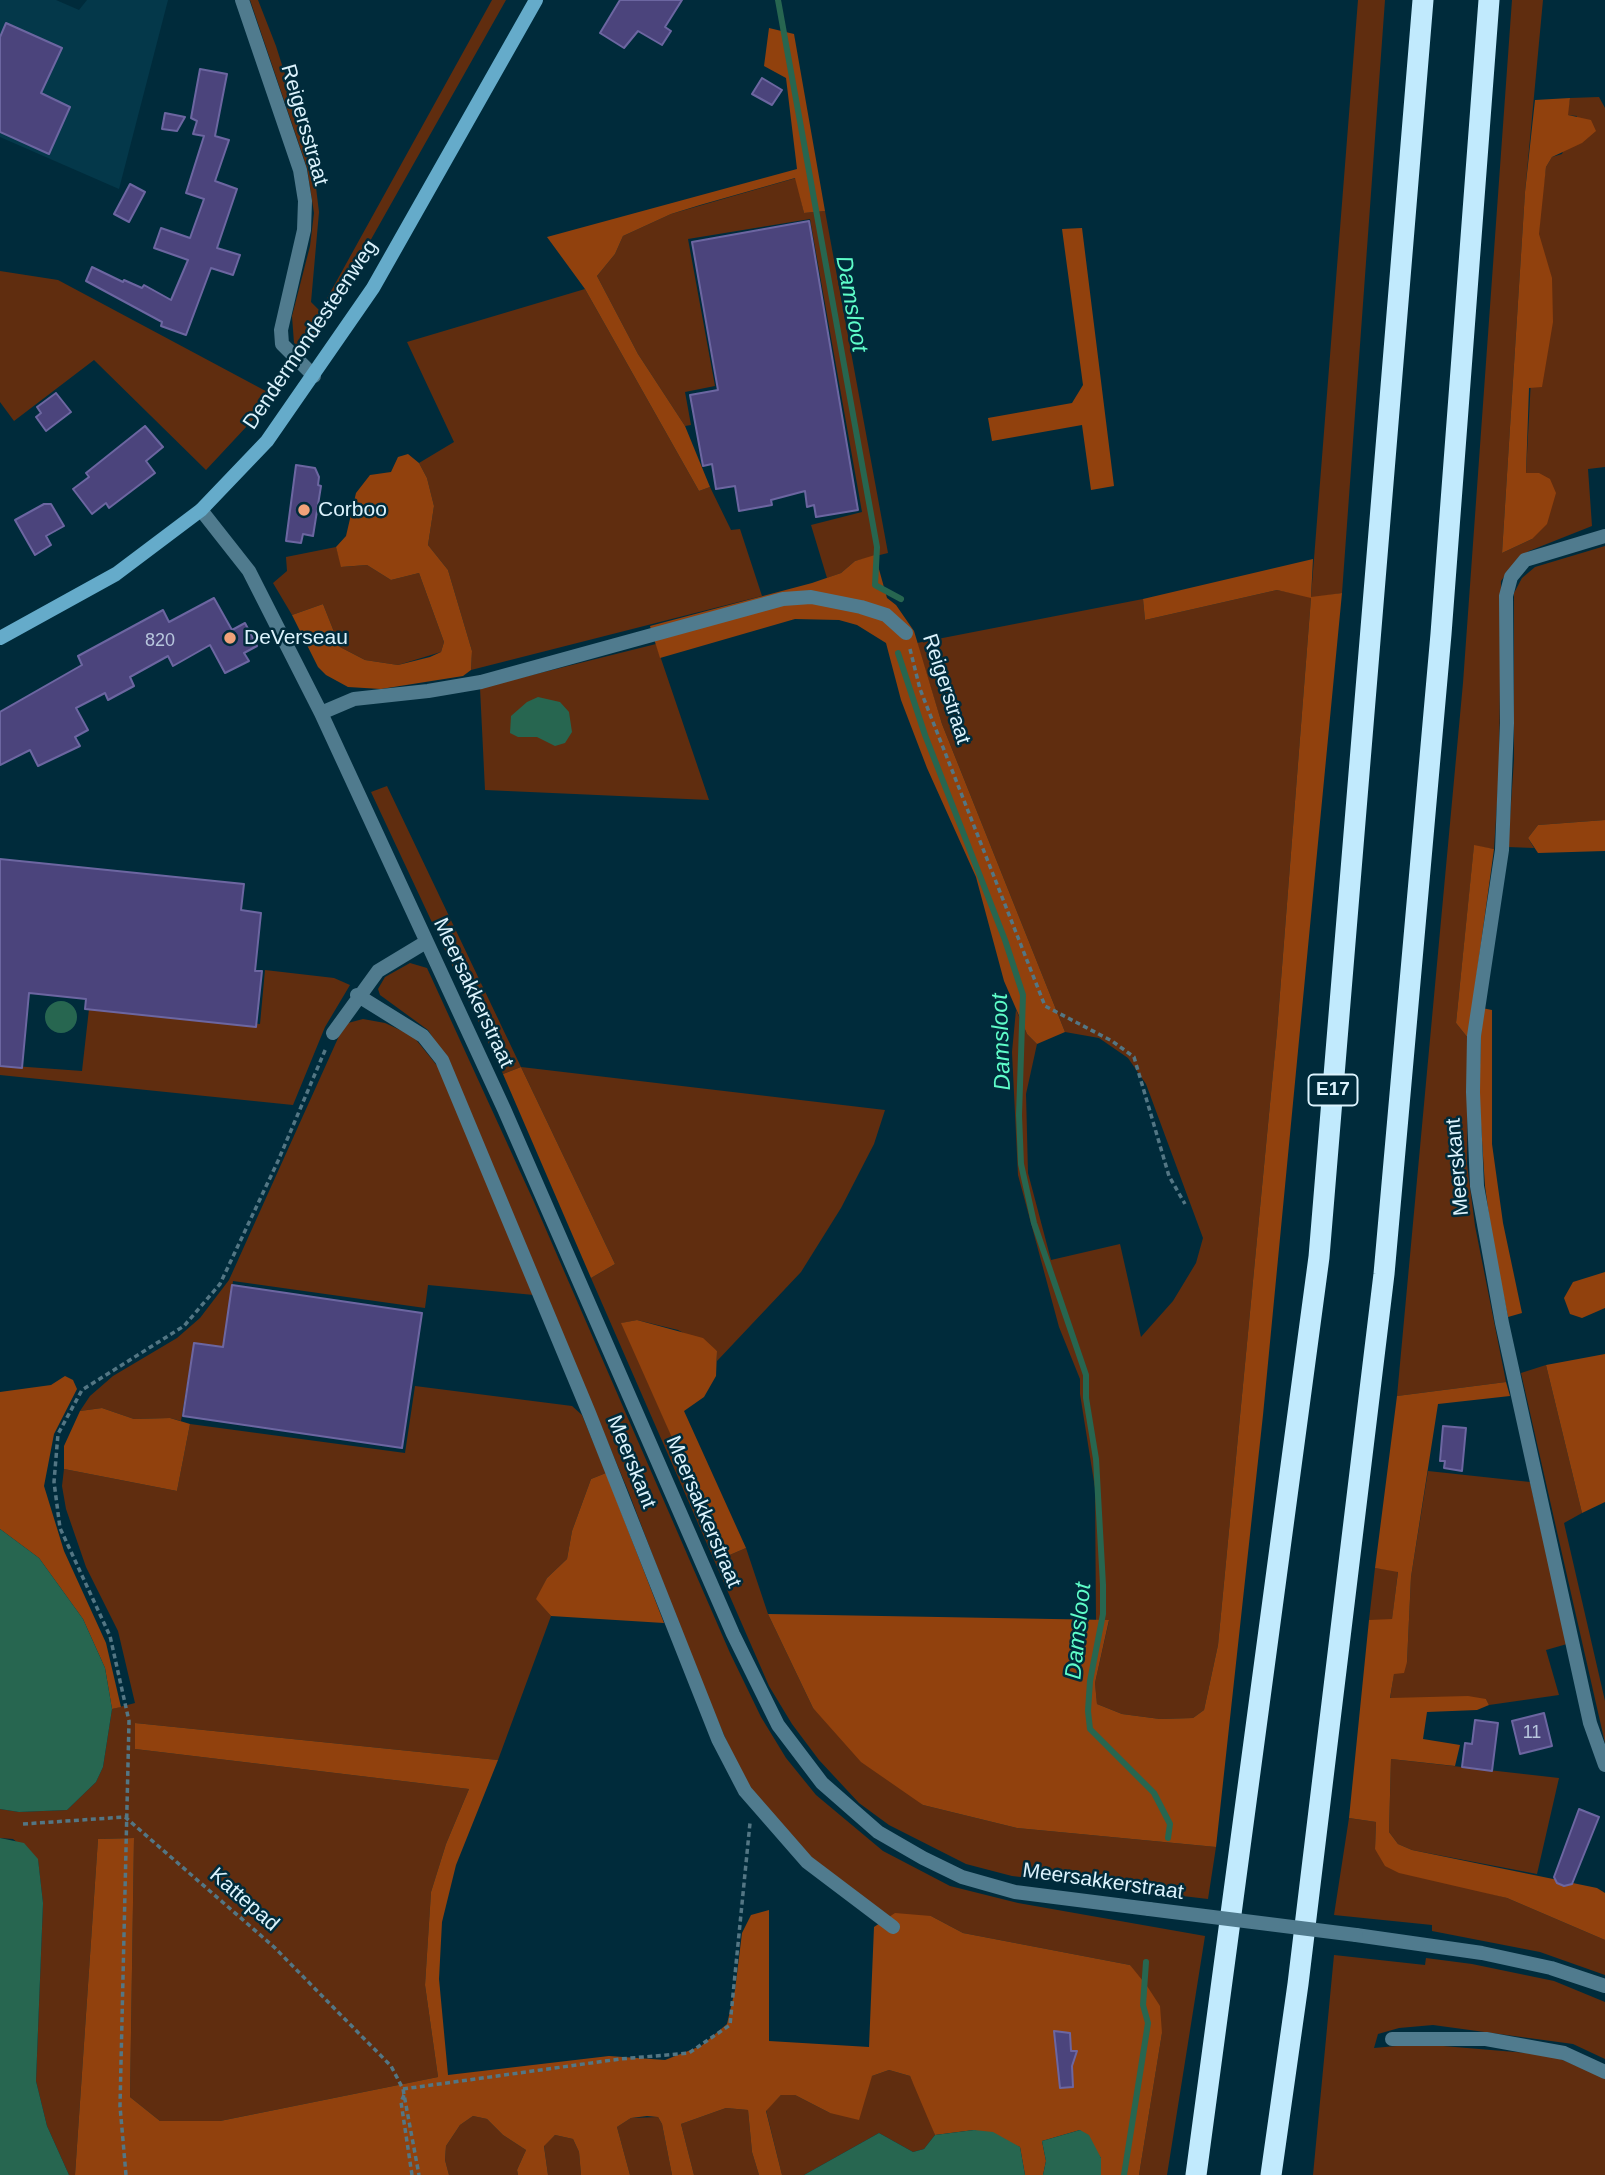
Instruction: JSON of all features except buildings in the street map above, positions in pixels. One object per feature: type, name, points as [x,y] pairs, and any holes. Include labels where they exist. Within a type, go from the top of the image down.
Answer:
[{"type":"highway","name":"E17","points":[[1196,2175],[1319,1257],[1423,0]]},
{"type":"highway","points":[[1271,2175],[1298,1984],[1384,1274],[1441,634],[1489,0]]},
{"type":"main road","name":"Dendermondesteenweg","points":[[0,638],[116,574],[201,510],[267,441],[373,288],[536,0]]},
{"type":"street","name":"Reigersstraat","points":[[242,0],[300,170],[305,201],[304,230],[281,330],[282,344],[314,376]]},
{"type":"street","name":"Meersakkerstraat","points":[[201,510],[249,570],[321,713],[603,1333],[733,1634],[785,1734],[822,1783],[878,1832],[923,1858],[962,1877],[1015,1892],[1482,1953],[1565,1972],[1605,1986]]},
{"type":"street","name":"Meerskant","points":[[1605,536],[1525,560],[1511,577],[1506,596],[1507,723],[1502,850],[1474,1036],[1477,1186],[1502,1323],[1590,1723],[1605,1765]]},
{"type":"street","name":"Reigerstraat","points":[[321,713],[354,699],[481,682],[783,599],[811,597],[861,607],[886,615],[906,633]]},
{"type":"street","points":[[332,1033],[378,971],[426,942]]},
{"type":"street","name":"Meerskant","points":[[358,995],[424,1036],[442,1060],[589,1413],[718,1738],[745,1791],[807,1862],[893,1927]]},
{"type":"street","points":[[1392,2039],[1486,2039],[1564,2053],[1605,2072]]},
{"type":"path","name":"Reigerstraat","points":[[906,633],[920,689],[1045,1006],[1112,1041],[1134,1058],[1169,1177],[1185,1204]]},
{"type":"path","points":[[126,2175],[120,2106],[129,1721],[110,1636],[60,1528],[54,1482],[58,1434],[82,1390],[184,1325],[220,1284],[278,1161],[332,1033]]},
{"type":"path","points":[[419,2175],[403,2089],[620,2059],[689,2053],[730,2025],[750,1824],[758,1808]]},
{"type":"path","points":[[23,1824],[125,1816]]},
{"type":"path","name":"Kattepad","points":[[125,1816],[274,1947],[391,2066],[403,2089]]},
{"type":"path","points":[[404,2095],[401,2102],[412,2175]]},
{"type":"shaded area","points":[[0,0],[56,0],[79,10],[87,0],[168,0],[119,189],[0,137]]},
{"type":"shaded area","points":[[250,0],[258,0],[276,46],[313,163],[319,212],[311,302],[320,311],[492,0],[506,0],[311,345],[301,347],[294,343],[292,316],[310,246],[314,213],[307,168]]},
{"type":"shaded area","points":[[1358,0],[1385,0],[1342,593],[1311,598],[1277,1031],[1218,1645],[1204,1710],[1193,1718],[1160,1719],[1122,1714],[1097,1704],[1095,1683],[1109,1621],[1096,1620],[1095,1488],[1080,1379],[1059,1327],[1018,1175],[1012,1052],[1016,1010],[1027,1034],[1037,1044],[1026,1094],[1028,1173],[1051,1260],[1120,1244],[1141,1337],[1173,1301],[1196,1263],[1203,1238],[1146,1084],[1128,1058],[1099,1038],[1065,1032],[942,724],[917,643],[1143,599],[1145,620],[1277,590],[1311,597]]},
{"type":"shaded area","points":[[1512,0],[1543,0],[1525,192],[1502,553],[1532,539],[1539,473],[1526,473],[1540,211],[1546,167],[1552,157],[1562,154],[1577,116],[1567,115],[1570,98],[1599,97],[1605,108],[1605,467],[1588,469],[1592,526],[1529,551],[1517,559],[1501,581],[1499,772],[1494,849],[1474,846],[1456,1023],[1468,1038],[1467,1164],[1475,1226],[1506,1382],[1397,1396],[1463,683]]},
{"type":"shaded area","points":[[769,28],[794,34],[825,211],[804,213],[795,178],[700,205],[671,214],[623,236],[615,254],[597,276],[638,354],[685,426],[710,487],[699,491],[585,289],[547,237],[797,169],[786,78],[764,66]]},
{"type":"shaded area","points":[[1570,98],[1568,115],[1591,120],[1596,131],[1582,143],[1552,157],[1546,167],[1539,234],[1552,278],[1553,322],[1542,387],[1529,388],[1526,473],[1539,473],[1550,479],[1556,493],[1547,524],[1532,539],[1502,553],[1525,192],[1535,100]]},
{"type":"shaded area","points":[[796,178],[804,213],[825,211],[888,553],[855,561],[841,573],[827,578],[811,525],[862,512],[810,219],[688,239],[715,386],[685,392],[691,425],[685,426],[638,354],[597,276],[615,254],[623,236],[671,214]]},
{"type":"shaded area","points":[[1082,228],[1114,486],[1091,490],[1082,425],[992,441],[988,418],[1072,403],[1083,385],[1062,229]]},
{"type":"shaded area","points":[[0,271],[58,280],[275,396],[206,470],[94,360],[14,421],[0,402]]},
{"type":"shaded area","points":[[585,289],[699,491],[710,487],[731,530],[740,529],[762,596],[471,670],[472,651],[448,570],[428,545],[434,506],[427,478],[419,463],[454,442],[407,342]]},
{"type":"shaded area","points":[[408,454],[419,463],[427,478],[434,506],[428,545],[448,570],[472,651],[471,670],[463,676],[381,689],[348,687],[326,675],[318,667],[292,615],[323,604],[340,647],[365,660],[398,665],[441,652],[444,642],[419,573],[391,580],[367,565],[341,567],[336,547],[346,536],[356,493],[370,475],[391,472],[398,457]]},
{"type":"shaded area","points":[[1605,546],[1605,820],[1538,825],[1528,838],[1534,848],[1508,847],[1514,760],[1514,593],[1522,578],[1535,567]]},
{"type":"shaded area","points":[[336,547],[342,567],[367,565],[391,580],[419,573],[444,642],[441,652],[398,665],[365,660],[340,647],[323,604],[292,615],[273,583],[287,571],[286,557]]},
{"type":"shaded area","points":[[875,555],[887,598],[896,605],[914,631],[942,724],[1065,1032],[1037,1044],[1027,1034],[1004,981],[976,877],[927,768],[901,700],[886,643],[857,625],[839,620],[795,619],[660,658],[650,626],[812,583],[841,573],[855,561]]},
{"type":"shaded area","points":[[1313,559],[1311,597],[1342,593],[1263,1415],[1216,1847],[1017,1828],[923,1805],[861,1762],[813,1708],[768,1614],[1109,1620],[1095,1683],[1097,1704],[1122,1714],[1160,1719],[1193,1718],[1204,1710],[1218,1645],[1277,1031],[1311,598],[1277,590],[1145,620],[1143,599]]},
{"type":"shaded area","points":[[656,644],[709,800],[485,790],[480,688]]},
{"type":"shaded area","points":[[538,697],[560,702],[569,712],[572,732],[565,743],[555,746],[537,737],[518,737],[510,733],[511,716],[527,702]]},
{"type":"shaded area","points":[[387,786],[521,1067],[503,1074],[371,792]]},
{"type":"shaded area","points":[[1605,820],[1605,851],[1538,853],[1528,838],[1538,825]]},
{"type":"shaded area","points":[[1474,845],[1494,849],[1468,1038],[1456,1023]]},
{"type":"shaded area","points":[[410,963],[427,968],[534,1202],[730,1653],[761,1717],[786,1758],[816,1795],[883,1851],[950,1886],[1018,1903],[1205,1936],[1167,2175],[1139,2175],[1162,2033],[1130,1965],[963,1933],[931,1916],[888,1917],[830,1875],[782,1829],[743,1778],[702,1685],[629,1493],[451,1067],[428,1030],[380,995],[378,989],[385,977]]},
{"type":"shaded area","points":[[265,970],[334,978],[350,985],[325,1027],[293,1105],[0,1075],[0,1065],[82,1071],[89,1009],[260,1024]]},
{"type":"shaded area","points":[[61,1001],[72,1006],[77,1017],[72,1028],[61,1033],[50,1028],[45,1017],[50,1006]]},
{"type":"shaded area","points":[[1482,1008],[1492,1010],[1492,1144],[1503,1223],[1522,1313],[1508,1317],[1493,1245],[1485,1186],[1479,1094]]},
{"type":"shaded area","points":[[363,1019],[385,1023],[413,1036],[439,1068],[534,1295],[428,1285],[425,1308],[233,1281],[223,1347],[194,1343],[181,1421],[170,1418],[134,1419],[102,1408],[80,1411],[90,1396],[113,1376],[177,1338],[200,1318],[229,1280],[339,1036],[348,1023]]},
{"type":"shaded area","points":[[521,1067],[885,1110],[874,1144],[841,1208],[801,1272],[717,1361],[717,1351],[678,1330],[637,1320],[622,1323],[725,1557],[746,1548],[768,1614],[813,1708],[923,1805],[1017,1828],[1216,1847],[1208,1899],[1012,1876],[966,1864],[889,1825],[859,1803],[819,1760],[792,1724],[769,1686],[591,1278],[615,1264]]},
{"type":"shaded area","points":[[521,1067],[615,1264],[591,1278],[503,1074]]},
{"type":"shaded area","points":[[1605,1272],[1605,1308],[1582,1318],[1570,1314],[1564,1298],[1573,1282]]},
{"type":"shaded area","points":[[637,1320],[703,1338],[717,1351],[716,1376],[704,1397],[684,1411],[746,1548],[725,1557],[621,1323]]},
{"type":"shaded area","points":[[1605,1354],[1605,1502],[1582,1513],[1546,1365]]},
{"type":"shaded area","points":[[1546,1365],[1582,1513],[1564,1523],[1605,1701],[1605,1743],[1521,1373]]},
{"type":"shaded area","points":[[65,1376],[73,1380],[77,1389],[54,1434],[44,1486],[64,1551],[106,1643],[121,1707],[112,1709],[105,1668],[83,1619],[39,1558],[0,1529],[0,1392],[51,1385]]},
{"type":"shaded area","points":[[1506,1382],[1510,1396],[1438,1404],[1411,1577],[1407,1662],[1404,1673],[1394,1674],[1390,1698],[1468,1696],[1486,1699],[1489,1705],[1477,1710],[1427,1712],[1423,1739],[1460,1745],[1455,1766],[1391,1759],[1389,1832],[1398,1844],[1412,1850],[1597,1888],[1605,1893],[1605,1940],[1507,1898],[1399,1873],[1385,1866],[1375,1849],[1376,1822],[1349,1818],[1369,1620],[1392,1619],[1398,1572],[1375,1568],[1397,1396]]},
{"type":"shaded area","points":[[415,1386],[572,1406],[582,1415],[606,1473],[591,1479],[572,1531],[567,1559],[547,1578],[537,1599],[551,1616],[498,1760],[135,1723],[135,1749],[469,1789],[446,1844],[431,1892],[425,1985],[438,2077],[220,2121],[160,2121],[130,2097],[134,1838],[98,1839],[75,2175],[69,2175],[47,2126],[36,2081],[43,1903],[38,1860],[13,1839],[0,1838],[0,1809],[19,1812],[67,1810],[96,1782],[103,1767],[112,1709],[135,1703],[118,1631],[86,1567],[66,1509],[62,1486],[64,1469],[177,1491],[190,1424],[405,1453]]},
{"type":"shaded area","points":[[102,1408],[134,1419],[170,1418],[190,1424],[177,1491],[64,1469],[64,1446],[80,1411]]},
{"type":"shaded area","points":[[1428,1471],[1530,1482],[1567,1644],[1546,1650],[1559,1695],[1489,1705],[1486,1699],[1390,1699],[1394,1673],[1407,1662],[1411,1577]]},
{"type":"shaded area","points":[[606,1473],[664,1623],[551,1616],[536,1599],[547,1578],[567,1559],[572,1531],[591,1479]]},
{"type":"shaded area","points":[[0,1529],[39,1558],[83,1619],[105,1668],[112,1709],[103,1767],[96,1782],[67,1810],[19,1812],[0,1809]]},
{"type":"shaded area","points":[[1375,1568],[1398,1571],[1392,1620],[1369,1620]]},
{"type":"shaded area","points":[[135,1723],[498,1760],[456,1865],[442,1922],[439,1979],[448,2075],[609,2056],[665,2060],[701,2046],[727,2024],[735,1990],[742,1933],[751,1915],[769,1910],[769,2041],[869,2047],[874,1927],[895,1913],[931,1916],[963,1933],[1130,1965],[1147,1986],[1160,2006],[1162,2033],[1139,2175],[1101,2175],[1101,2158],[1080,2130],[1042,2141],[1046,2161],[1043,2175],[1025,2175],[1020,2147],[974,2130],[935,2135],[910,2076],[889,2070],[872,2076],[859,2120],[830,2113],[795,2095],[781,2095],[766,2111],[782,2175],[759,2175],[752,2152],[748,2110],[726,2108],[681,2124],[694,2175],[672,2175],[662,2124],[658,2117],[631,2118],[617,2127],[630,2175],[581,2175],[579,2152],[573,2139],[555,2135],[544,2146],[548,2175],[518,2175],[517,2170],[526,2150],[503,2135],[487,2119],[473,2116],[460,2125],[446,2146],[445,2160],[449,2175],[75,2175],[98,1839],[134,1838],[130,2097],[160,2121],[220,2121],[438,2077],[425,1985],[431,1892],[446,1844],[469,1789],[135,1749]]},
{"type":"shaded area","points":[[1391,1759],[1559,1778],[1537,1874],[1412,1850],[1398,1844],[1389,1832]]},
{"type":"shaded area","points":[[1349,1818],[1376,1822],[1375,1849],[1461,1886],[1507,1898],[1605,1940],[1605,1975],[1540,1952],[1432,1931],[1432,1925],[1334,1915]]},
{"type":"shaded area","points":[[0,1838],[24,1843],[38,1859],[43,1903],[36,2081],[47,2126],[69,2175],[0,2175]]},
{"type":"shaded area","points":[[1334,1955],[1425,1965],[1426,1958],[1472,1964],[1554,1981],[1605,2002],[1605,2059],[1573,2044],[1433,2025],[1399,2028],[1378,2034],[1374,2048],[1419,2044],[1551,2055],[1605,2078],[1605,2175],[1313,2175]]},
{"type":"shaded area","points":[[889,2070],[910,2076],[925,2106],[935,2135],[924,2149],[913,2152],[879,2133],[804,2175],[782,2175],[766,2110],[781,2095],[795,2095],[830,2113],[872,2076]]},
{"type":"shaded area","points":[[726,2108],[748,2110],[752,2152],[759,2175],[694,2175],[681,2124]]},
{"type":"shaded area","points":[[473,2116],[487,2119],[503,2135],[526,2150],[517,2170],[518,2175],[449,2175],[445,2160],[446,2146],[460,2125]]},
{"type":"shaded area","points":[[658,2117],[662,2124],[672,2175],[630,2175],[617,2127],[631,2118]]},
{"type":"shaded area","points":[[974,2130],[993,2132],[1020,2147],[1025,2175],[804,2175],[879,2133],[913,2152],[924,2149],[935,2135]]},
{"type":"shaded area","points":[[1080,2130],[1089,2135],[1101,2158],[1101,2175],[1043,2175],[1046,2161],[1042,2141]]},
{"type":"shaded area","points":[[555,2135],[573,2139],[579,2152],[581,2175],[548,2175],[544,2145]]},
{"type":"waterway","name":"Damsloot","points":[[778,0],[877,547],[875,585],[901,599]]},
{"type":"waterway","name":"Damsloot","points":[[898,653],[925,735],[1005,940],[1023,995],[1019,1115],[1021,1164],[1034,1223],[1086,1375],[1086,1398]]},
{"type":"waterway","name":"Damsloot","points":[[1086,1398],[1096,1459],[1103,1585],[1103,1614],[1090,1681],[1090,1729],[1154,1793],[1170,1824],[1168,1838]]},
{"type":"waterway","name":"Damsloot","points":[[1124,2175],[1148,2023],[1143,2005],[1146,1962]]},
{"type":"place","name":"Corboo","points":[[304,510]]},
{"type":"place","name":"DeVerseau","points":[[230,638]]}]
